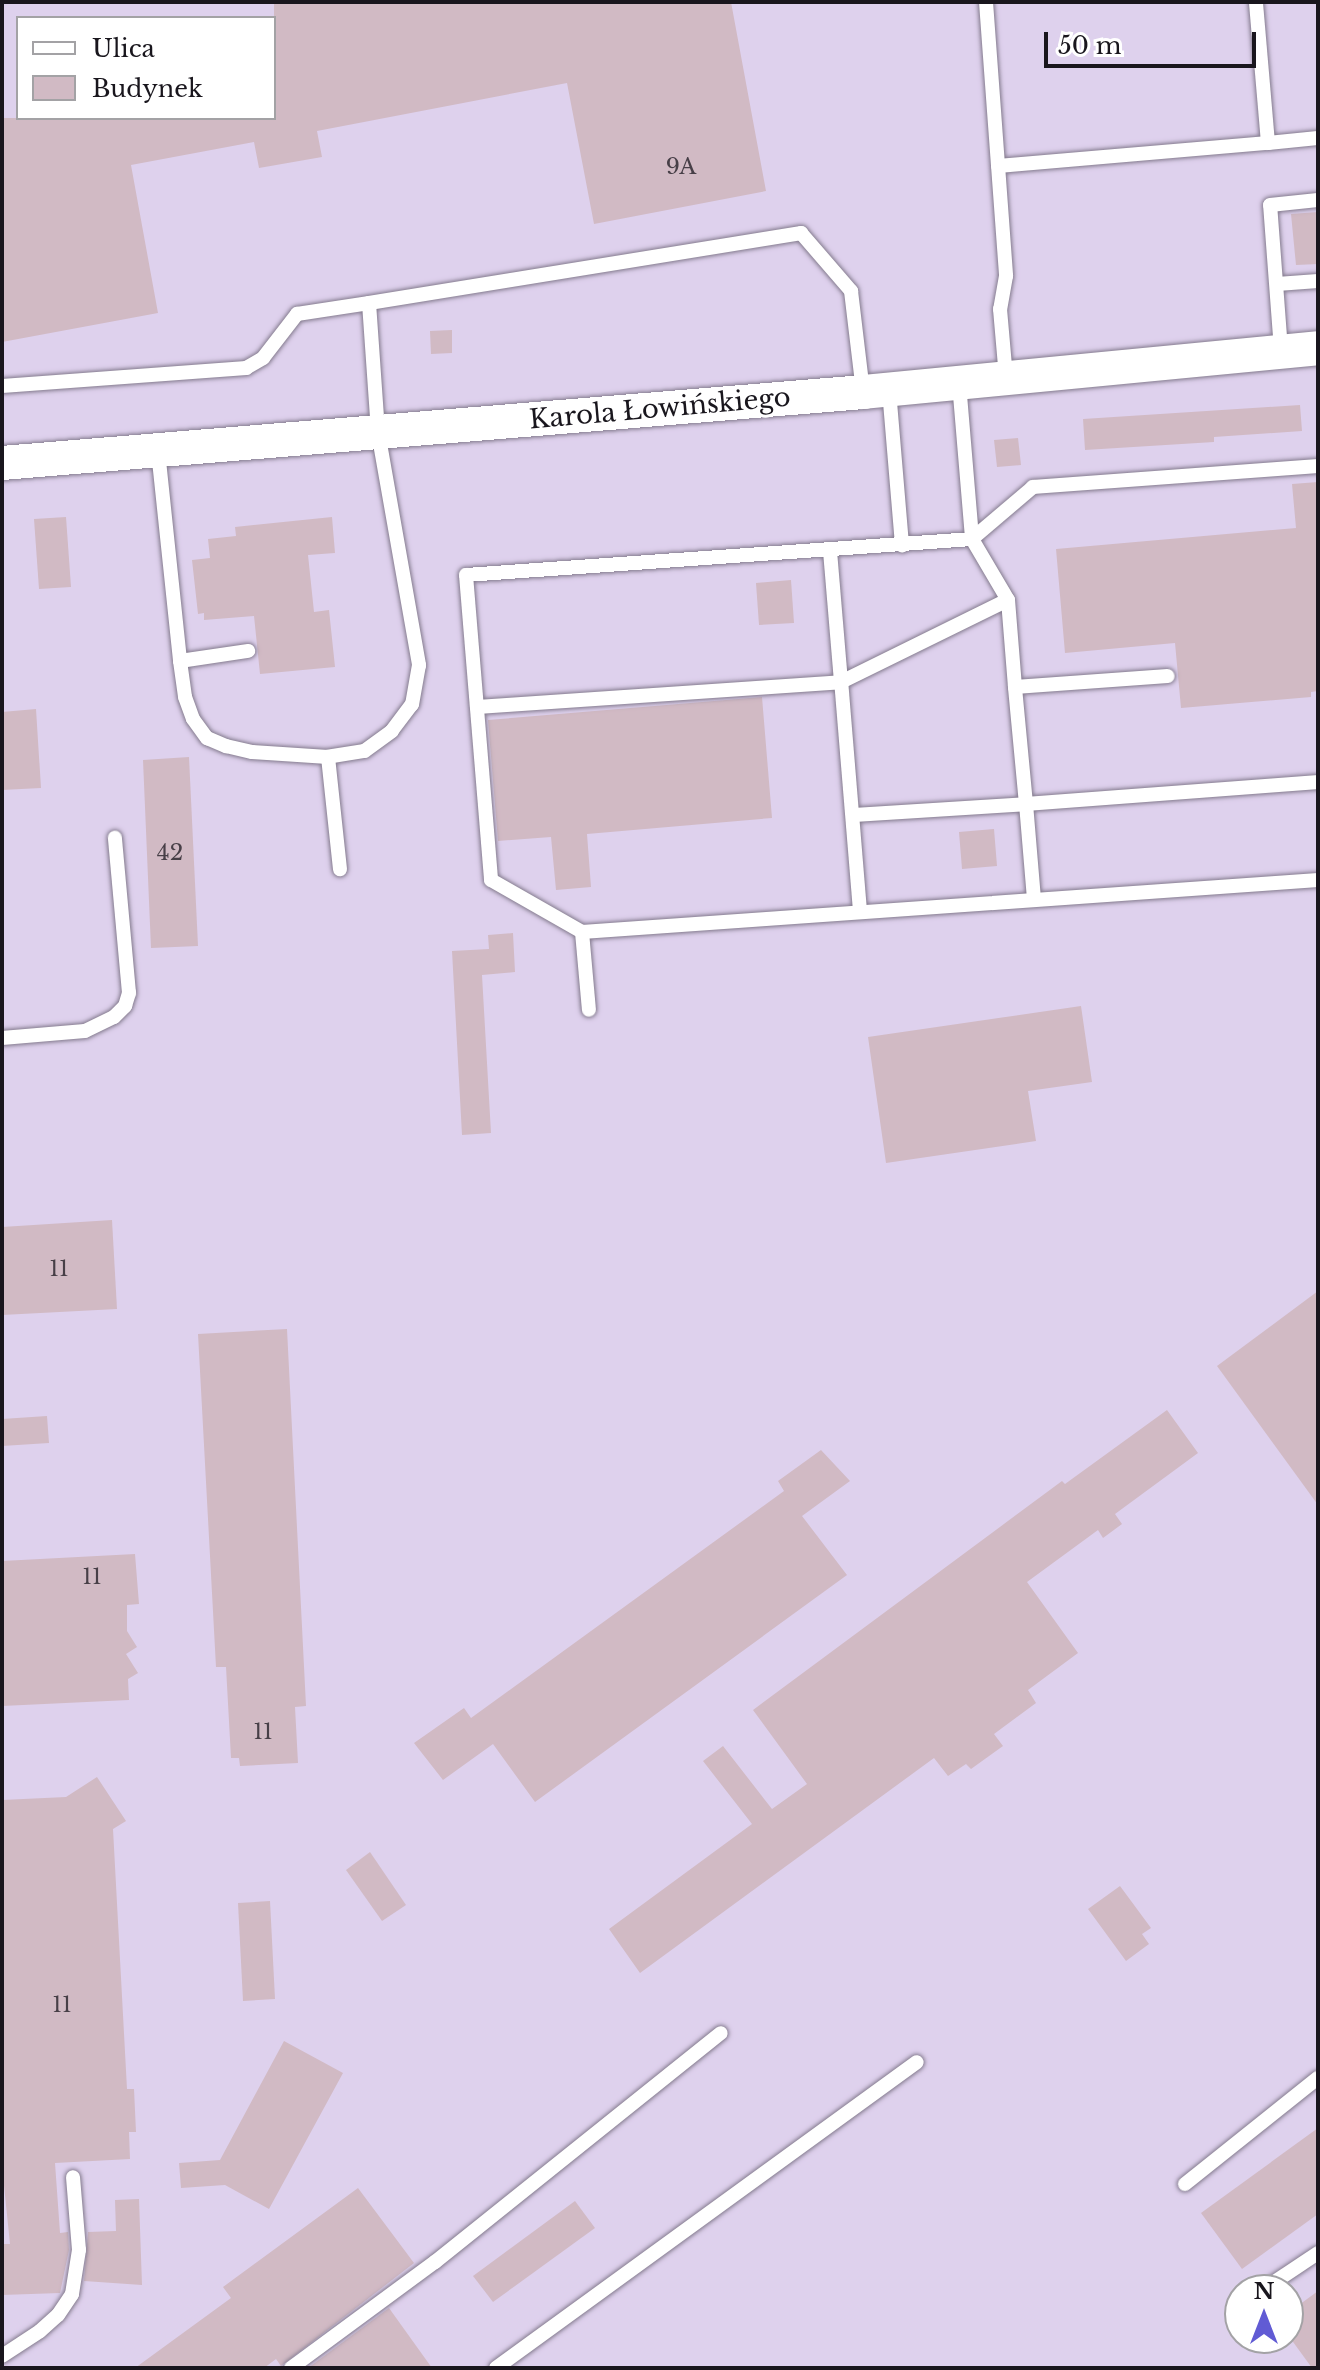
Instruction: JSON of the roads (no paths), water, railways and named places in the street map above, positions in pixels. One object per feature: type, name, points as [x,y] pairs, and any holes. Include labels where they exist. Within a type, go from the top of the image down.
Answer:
[{"type":"street","name":"Karola Łowińskiego","points":[[2,463],[876,391],[1318,348]]},
{"type":"lane","points":[[986,2],[1006,276],[1000,309],[1006,377]]},
{"type":"lane","points":[[1256,2],[1268,143]]},
{"type":"lane","points":[[998,166],[1318,138]]},
{"type":"lane","points":[[1281,351],[1270,205],[1318,200]]},
{"type":"lane","points":[[2,386],[246,368],[263,358],[297,314],[801,233],[851,291],[876,391],[902,545]]},
{"type":"lane","points":[[1277,284],[1318,281]]},
{"type":"lane","points":[[158,451],[180,661],[185,697],[193,719],[207,738],[252,752],[328,757],[364,751],[392,731],[412,704],[419,665],[378,432],[369,303]]},
{"type":"lane","points":[[959,383],[972,539],[1008,600],[1034,899]]},
{"type":"lane","points":[[1318,466],[1033,487],[972,539],[466,575],[491,880],[582,932],[1318,880]]},
{"type":"lane","points":[[830,550],[860,911]]},
{"type":"lane","points":[[477,707],[841,682],[1008,600]]},
{"type":"lane","points":[[180,661],[248,651]]},
{"type":"lane","points":[[1015,687],[1168,676]]},
{"type":"lane","points":[[328,757],[340,869]]},
{"type":"lane","points":[[853,815],[1318,782]]},
{"type":"lane","points":[[2,1038],[85,1031],[114,1017],[125,1006],[129,993],[115,838]]},
{"type":"lane","points":[[582,932],[589,1010]]},
{"type":"lane","points":[[291,2368],[435,2262],[721,2033]]},
{"type":"lane","points":[[496,2368],[917,2062]]},
{"type":"lane","points":[[1185,2184],[1318,2078]]},
{"type":"lane","points":[[2,2356],[40,2331],[58,2315],[72,2294],[79,2250],[73,2177]]},
{"type":"lane","points":[[1286,2274],[1318,2253]]}]
